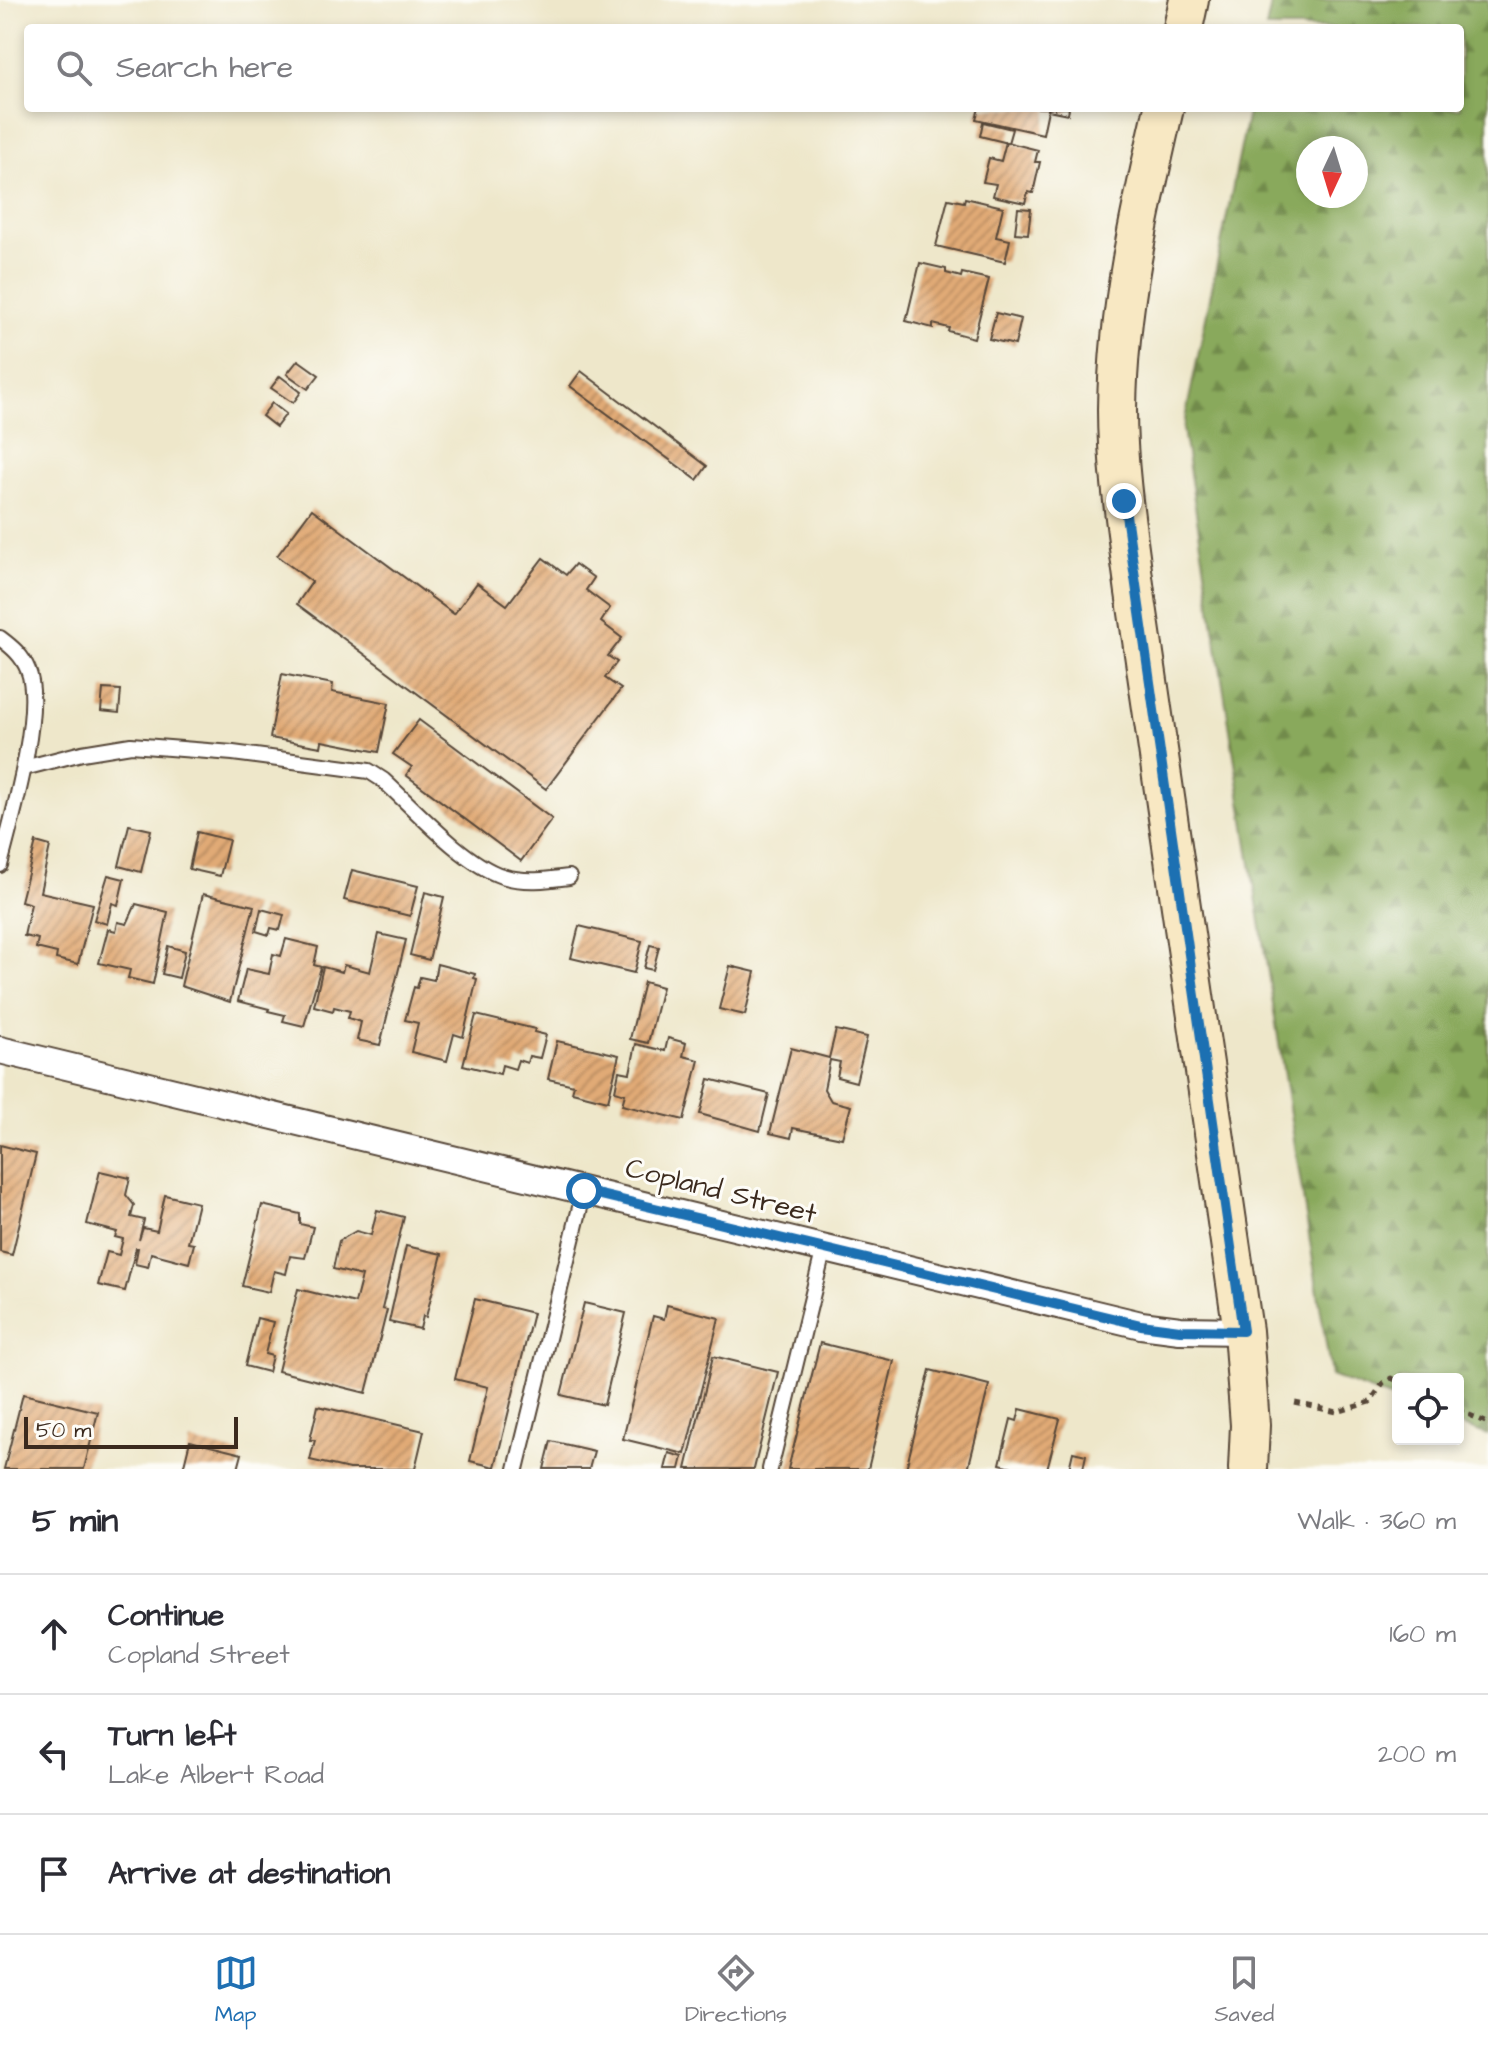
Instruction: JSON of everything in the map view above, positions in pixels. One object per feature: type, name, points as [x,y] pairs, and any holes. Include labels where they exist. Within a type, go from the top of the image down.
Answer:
[{"type":"main road","points":[[1184,24],[1189,0]]},
{"type":"main road","points":[[1163,112],[1136,233],[1122,320],[1117,411],[1135,592],[1243,1331],[1250,1425],[1248,1469]]},
{"type":"street","name":"Copland Street","points":[[0,1050],[1141,1325],[1180,1330],[1243,1331]]},
{"type":"lane","points":[[0,638],[17,651],[29,673],[32,707],[24,768],[0,865]]},
{"type":"lane","points":[[24,768],[82,753],[131,745],[233,753],[369,771],[383,780],[478,866],[516,879],[539,881],[569,877]]},
{"type":"lane","points":[[516,1469],[584,1191]]},
{"type":"lane","points":[[770,1469],[824,1248]]},
{"type":"path","points":[[1295,1403],[1337,1412],[1370,1402],[1383,1383],[1392,1378]]},
{"type":"path","points":[[1464,1413],[1488,1423]]},
{"type":"green space","points":[[1272,0],[1488,0],[1488,1435],[1464,1426],[1464,1373],[1392,1373],[1392,1399],[1331,1376],[1183,429],[1248,112],[1464,112],[1464,24],[1267,24]]},
{"type":"building","points":[[978,112],[1048,112],[1043,134],[976,119]]},
{"type":"building","points":[[983,122],[1012,129],[1008,143],[980,136]]},
{"type":"building","points":[[1006,142],[1038,150],[1035,162],[1040,162],[1033,193],[1028,192],[1025,203],[993,196],[996,184],[983,182],[989,158],[1001,161]]},
{"type":"building","points":[[965,198],[1003,207],[996,237],[1010,240],[1005,262],[936,246],[948,199],[964,202]]},
{"type":"building","points":[[1018,208],[1031,209],[1028,234],[1015,233]]},
{"type":"building","points":[[920,263],[946,269],[946,273],[961,277],[962,273],[989,279],[974,338],[933,324],[933,328],[906,321]]},
{"type":"building","points":[[996,313],[1021,319],[1015,345],[989,339]]},
{"type":"building","points":[[298,360],[319,375],[308,389],[287,374]]},
{"type":"building","points":[[581,371],[707,466],[697,480],[570,386]]},
{"type":"building","points":[[280,376],[301,392],[293,403],[271,388]]},
{"type":"building","points":[[272,403],[286,414],[276,427],[262,416]]},
{"type":"building","points":[[312,509],[454,614],[477,583],[507,605],[543,558],[566,575],[575,564],[594,578],[586,590],[610,608],[601,622],[622,638],[608,656],[617,662],[605,678],[621,689],[546,789],[297,604],[312,582],[277,556]]},
{"type":"building","points":[[282,674],[333,684],[332,692],[389,703],[379,752],[322,741],[321,747],[270,738]]},
{"type":"building","points":[[103,689],[121,690],[119,713],[101,711]]},
{"type":"building","points":[[419,720],[552,819],[521,861],[406,775],[412,767],[393,754]]},
{"type":"building","points":[[129,825],[151,830],[141,872],[119,866]]},
{"type":"building","points":[[197,832],[229,840],[220,876],[189,869]]},
{"type":"building","points":[[36,842],[50,846],[40,892],[93,904],[78,964],[56,959],[57,953],[36,948],[38,939],[24,936],[31,904],[21,901]]},
{"type":"building","points":[[352,870],[418,886],[410,916],[344,900]]},
{"type":"building","points":[[108,875],[124,879],[118,905],[112,903],[107,924],[94,920]]},
{"type":"building","points":[[425,892],[444,897],[429,960],[410,955]]},
{"type":"building","points":[[203,894],[254,906],[230,1002],[181,986]]},
{"type":"building","points":[[136,904],[168,912],[153,984],[128,978],[130,970],[99,963],[108,929],[116,931],[118,922],[127,924]]},
{"type":"building","points":[[261,909],[284,915],[280,930],[271,928],[269,935],[256,931]]},
{"type":"building","points":[[579,926],[642,941],[634,973],[571,958]]},
{"type":"building","points":[[379,934],[406,940],[380,1045],[357,1040],[361,1022],[348,1018],[350,1011],[314,1006],[323,967],[342,972],[344,965],[370,972]]},
{"type":"building","points":[[286,939],[318,947],[314,965],[321,967],[304,1026],[283,1021],[285,1015],[238,1001],[246,969],[269,974],[273,954],[281,956]]},
{"type":"building","points":[[650,945],[659,947],[653,970],[644,968]]},
{"type":"building","points":[[168,946],[185,951],[179,978],[162,974]]},
{"type":"building","points":[[437,964],[475,974],[474,978],[477,979],[463,1037],[454,1034],[447,1061],[411,1052],[418,1023],[405,1020],[414,987],[417,988],[420,977],[434,980]]},
{"type":"building","points":[[730,966],[755,972],[745,1015],[719,1009]]},
{"type":"building","points":[[644,982],[662,987],[648,1043],[630,1039]]},
{"type":"building","points":[[476,1015],[535,1029],[534,1032],[546,1035],[540,1058],[529,1056],[527,1063],[518,1060],[515,1069],[502,1065],[500,1074],[463,1065]]},
{"type":"building","points":[[836,1030],[867,1037],[856,1082],[837,1077],[840,1062],[830,1060],[824,1089],[831,1101],[851,1106],[842,1138],[793,1128],[791,1138],[770,1133],[791,1048],[829,1058]]},
{"type":"building","points":[[668,1038],[686,1043],[683,1056],[699,1060],[684,1120],[622,1105],[625,1094],[615,1091],[619,1071],[630,1073],[636,1044],[665,1051]]},
{"type":"building","points":[[557,1041],[619,1055],[608,1101],[572,1092],[574,1085],[548,1079]]},
{"type":"building","points":[[709,1079],[769,1094],[760,1131],[700,1114]]},
{"type":"building","points":[[0,1145],[36,1154],[12,1255],[0,1252]]},
{"type":"building","points":[[100,1171],[130,1178],[126,1195],[134,1205],[131,1217],[144,1220],[139,1240],[143,1228],[157,1231],[165,1195],[198,1203],[188,1243],[194,1244],[189,1263],[151,1253],[148,1267],[135,1264],[136,1248],[125,1291],[98,1285],[107,1252],[119,1255],[123,1239],[115,1237],[117,1232],[87,1224]]},
{"type":"building","points":[[262,1205],[300,1214],[300,1224],[313,1227],[305,1258],[290,1256],[286,1274],[274,1271],[269,1292],[242,1286]]},
{"type":"building","points":[[377,1210],[404,1217],[382,1309],[387,1310],[366,1393],[278,1371],[298,1289],[355,1303],[362,1276],[333,1269],[339,1241],[356,1231],[371,1235]]},
{"type":"building","points":[[406,1246],[442,1254],[420,1329],[389,1322]]},
{"type":"building","points":[[475,1299],[533,1313],[495,1467],[470,1461],[488,1387],[455,1379]]},
{"type":"building","points":[[584,1303],[626,1313],[604,1405],[561,1395]]},
{"type":"building","points":[[667,1305],[719,1318],[685,1454],[623,1439],[653,1316],[664,1319]]},
{"type":"building","points":[[257,1318],[273,1322],[265,1354],[272,1356],[268,1372],[245,1366]]},
{"type":"building","points":[[820,1343],[894,1361],[868,1469],[788,1469]]},
{"type":"building","points":[[713,1356],[778,1372],[754,1469],[686,1469]]},
{"type":"building","points":[[930,1370],[989,1385],[968,1469],[906,1469]]},
{"type":"building","points":[[23,1394],[98,1412],[84,1469],[4,1469]]},
{"type":"building","points":[[318,1406],[424,1431],[415,1469],[349,1469],[310,1460],[315,1440],[310,1440]]},
{"type":"building","points":[[1020,1409],[1060,1419],[1047,1469],[1020,1469],[1000,1464],[1011,1419],[1017,1421]]},
{"type":"building","points":[[190,1441],[242,1454],[238,1469],[183,1469]]},
{"type":"building","points":[[551,1441],[594,1451],[589,1469],[544,1469]]},
{"type":"building","points":[[1073,1452],[1086,1455],[1083,1469],[1069,1469]]},
{"type":"building","points":[[669,1453],[683,1457],[680,1469],[665,1469]]},
{"type":"route","points":[[584,1191],[1141,1325],[1180,1330],[1243,1331],[1124,501]]}]
